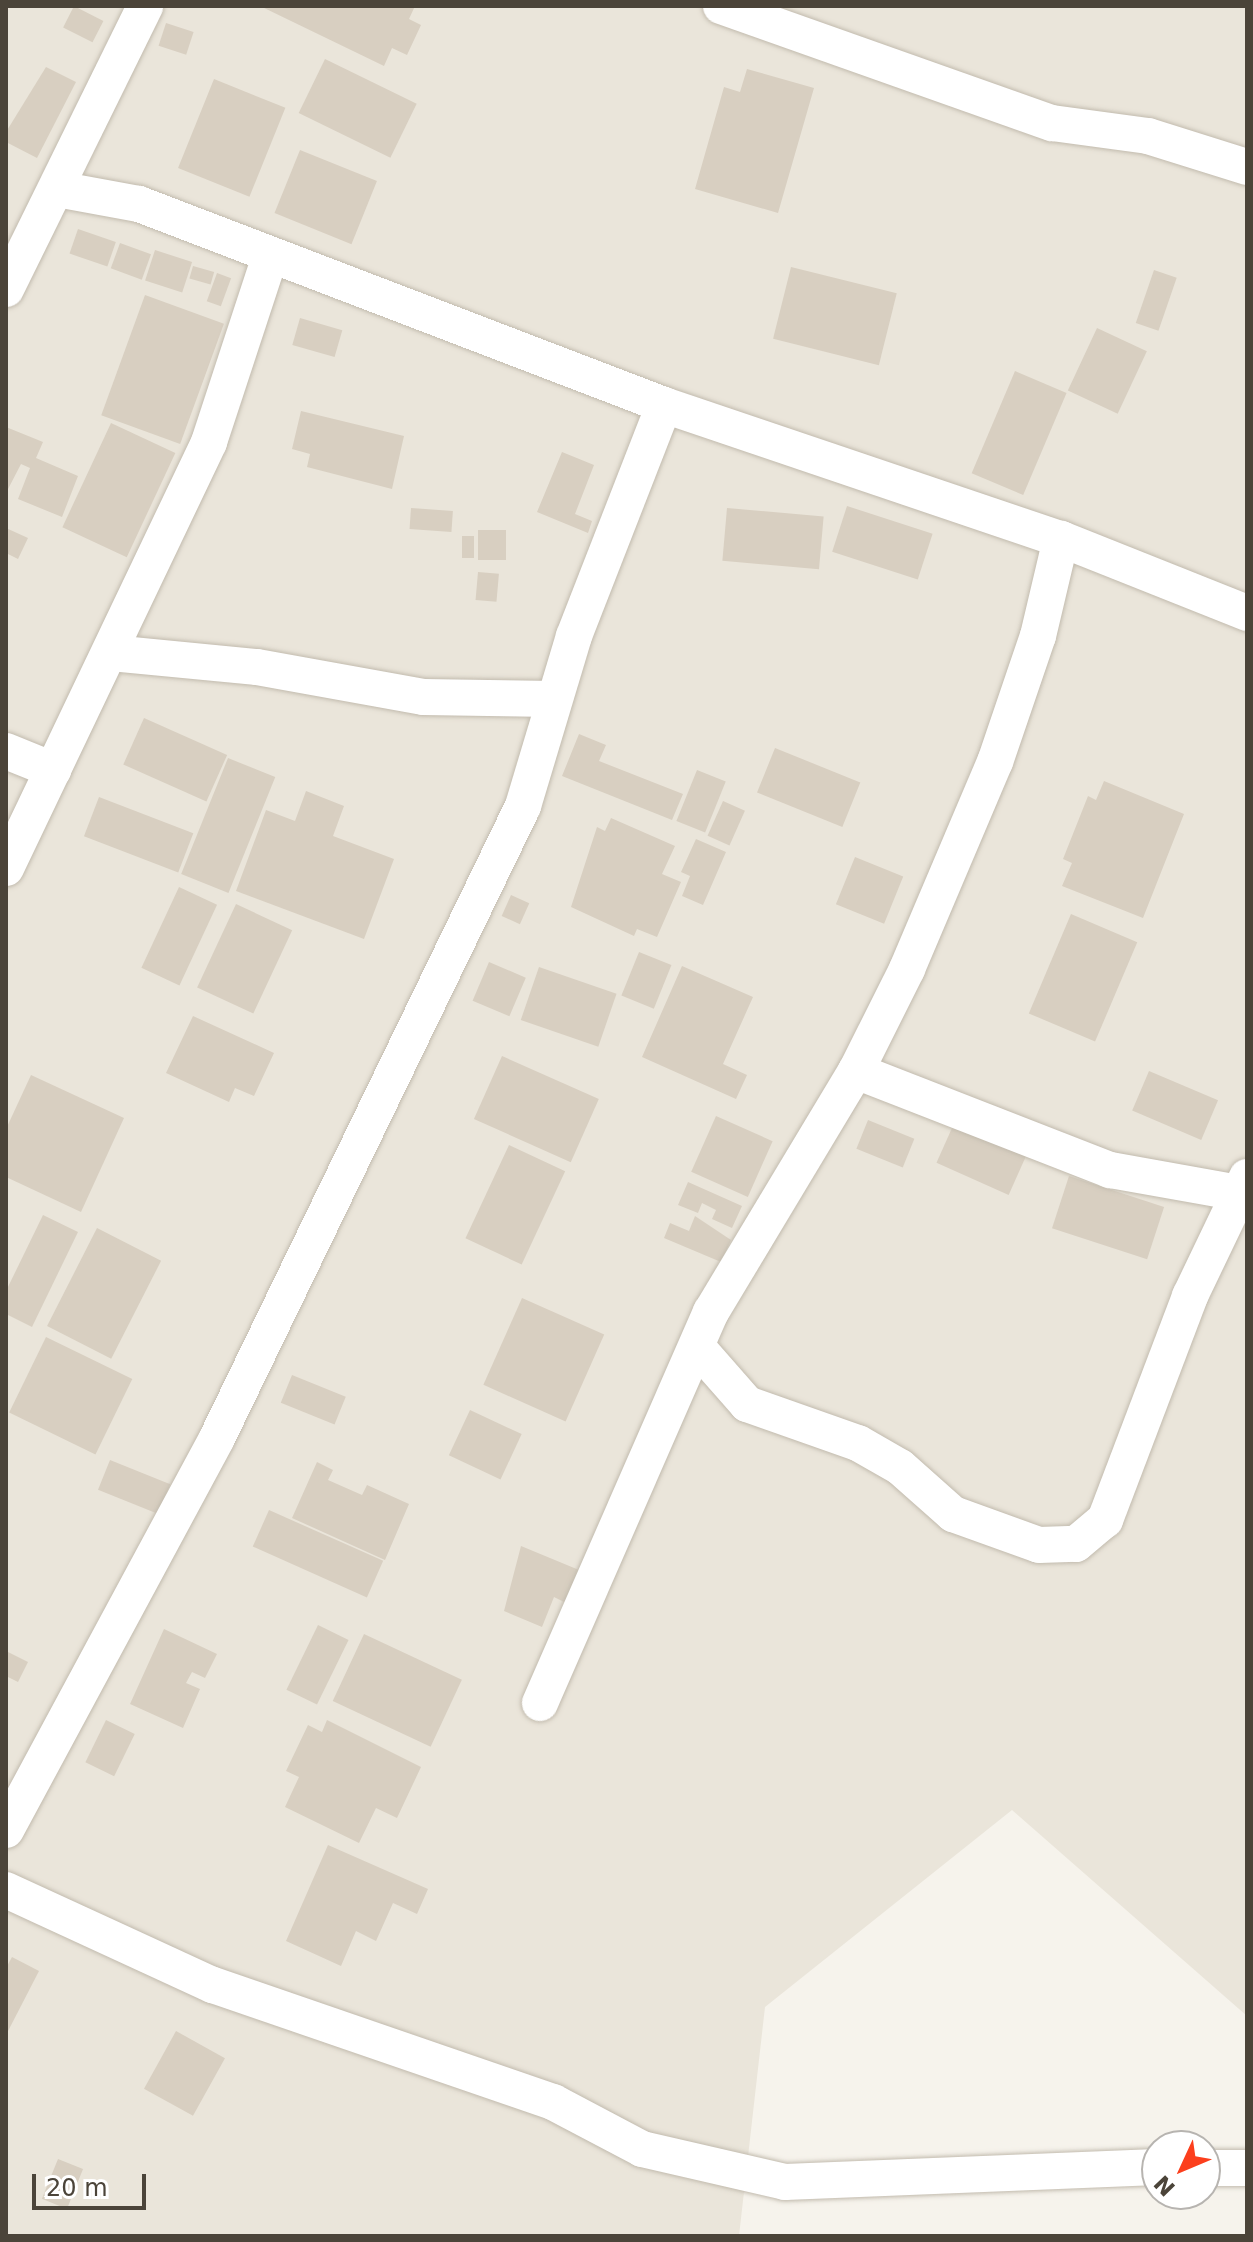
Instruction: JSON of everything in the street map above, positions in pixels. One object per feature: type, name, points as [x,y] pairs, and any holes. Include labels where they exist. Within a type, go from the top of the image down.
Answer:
[{"type":"street","points":[[6,289],[145,6]]},
{"type":"street","points":[[721,6],[1052,123],[1148,136],[1247,167]]},
{"type":"street","points":[[57,189],[139,204],[664,405],[1061,539],[1247,613]]},
{"type":"street","points":[[6,868],[209,442],[270,256]]},
{"type":"street","points":[[6,1830],[217,1438],[523,806],[554,699],[664,405]]},
{"type":"street","points":[[540,1703],[697,1347],[856,1071],[995,762],[1061,539]]},
{"type":"street","points":[[111,653],[257,667],[423,697],[554,699]]},
{"type":"street","points":[[6,751],[53,770]]},
{"type":"street","points":[[697,1347],[747,1404],[858,1443],[900,1467],[953,1514],[1039,1545],[1076,1544],[1105,1520],[1190,1296],[1243,1185],[1110,1170],[856,1071]]},
{"type":"street","points":[[6,1890],[213,1985],[553,2102],[642,2149],[785,2182],[1141,2168]]},
{"type":"street","points":[[1221,2168],[1247,2168]]},
{"type":"shaded area","points":[[6,6],[1247,6],[1247,2016],[1012,1810],[765,2007],[739,2236],[6,2236]]},
{"type":"building","points":[[74,6],[103,21],[93,42],[63,27]]},
{"type":"building","points":[[260,6],[415,6],[409,19],[421,25],[407,55],[392,48],[384,66]]},
{"type":"building","points":[[166,23],[194,32],[186,55],[159,46]]},
{"type":"building","points":[[325,59],[417,104],[390,158],[299,113]]},
{"type":"building","points":[[46,67],[76,82],[37,158],[6,142],[6,132]]},
{"type":"building","points":[[747,69],[814,88],[778,213],[695,189],[724,87],[740,92]]},
{"type":"building","points":[[214,79],[285,108],[249,197],[178,168]]},
{"type":"building","points":[[300,150],[377,181],[351,244],[275,213]]},
{"type":"building","points":[[78,229],[116,242],[107,267],[70,254]]},
{"type":"building","points":[[120,243],[151,254],[142,280],[111,268]]},
{"type":"building","points":[[155,250],[192,262],[182,292],[145,280]]},
{"type":"building","points":[[193,266],[214,272],[211,285],[189,278]]},
{"type":"building","points":[[791,267],[897,293],[879,365],[773,339]]},
{"type":"building","points":[[1154,270],[1177,278],[1158,331],[1136,323]]},
{"type":"building","points":[[217,273],[231,278],[221,306],[207,301]]},
{"type":"building","points":[[145,295],[224,324],[180,444],[101,415]]},
{"type":"building","points":[[300,318],[342,330],[335,357],[292,345]]},
{"type":"building","points":[[1097,328],[1147,351],[1118,414],[1068,391]]},
{"type":"building","points":[[1015,371],[1067,393],[1023,495],[972,473]]},
{"type":"building","points":[[301,411],[404,436],[392,489],[307,467],[310,454],[292,449]]},
{"type":"building","points":[[111,423],[175,453],[127,557],[62,527]]},
{"type":"building","points":[[6,427],[43,442],[36,458],[78,476],[62,517],[18,499],[30,468],[21,464],[6,493]]},
{"type":"building","points":[[562,452],[594,465],[575,514],[592,521],[588,533],[537,512]]},
{"type":"building","points":[[847,506],[933,534],[918,579],[832,552]]},
{"type":"building","points":[[411,508],[453,511],[451,532],[410,529]]},
{"type":"building","points":[[727,508],[824,516],[819,569],[722,561]]},
{"type":"building","points":[[6,528],[28,538],[18,559],[6,553]]},
{"type":"building","points":[[478,530],[506,530],[506,560],[478,560]]},
{"type":"building","points":[[462,536],[474,536],[474,558],[462,558]]},
{"type":"building","points":[[478,572],[499,574],[496,602],[476,600]]},
{"type":"building","points":[[144,718],[227,755],[206,802],[123,765]]},
{"type":"building","points":[[579,734],[606,745],[599,761],[683,794],[672,820],[562,776]]},
{"type":"building","points":[[775,748],[860,782],[842,827],[757,793]]},
{"type":"building","points":[[228,758],[275,777],[228,893],[181,874]]},
{"type":"building","points":[[697,770],[726,782],[705,833],[676,821]]},
{"type":"building","points":[[1104,781],[1184,814],[1143,918],[1062,886],[1072,863],[1063,859],[1088,796],[1096,800]]},
{"type":"building","points":[[306,791],[344,806],[333,836],[394,859],[364,939],[236,891],[266,810],[295,821]]},
{"type":"building","points":[[99,797],[193,833],[178,872],[84,836]]},
{"type":"building","points":[[723,801],[745,811],[729,845],[708,836]]},
{"type":"building","points":[[611,818],[675,846],[662,874],[681,882],[657,937],[637,929],[634,936],[571,907],[597,827],[605,831]]},
{"type":"building","points":[[696,839],[726,852],[703,905],[682,896],[690,876],[681,872]]},
{"type":"building","points":[[855,857],[903,876],[884,924],[836,904]]},
{"type":"building","points":[[179,887],[217,905],[179,985],[141,968]]},
{"type":"building","points":[[511,895],[529,903],[520,924],[502,916]]},
{"type":"building","points":[[236,904],[292,930],[253,1014],[197,987]]},
{"type":"building","points":[[1071,914],[1137,942],[1095,1042],[1029,1013]]},
{"type":"building","points":[[639,952],[671,965],[654,1009],[621,996]]},
{"type":"building","points":[[489,962],[526,978],[509,1016],[473,1001]]},
{"type":"building","points":[[682,966],[753,997],[723,1064],[747,1075],[736,1099],[642,1057]]},
{"type":"building","points":[[539,967],[617,994],[598,1047],[521,1020]]},
{"type":"building","points":[[193,1016],[274,1053],[254,1096],[235,1088],[229,1102],[166,1073]]},
{"type":"building","points":[[502,1056],[599,1099],[571,1162],[474,1119]]},
{"type":"building","points":[[1149,1071],[1218,1100],[1201,1140],[1132,1111]]},
{"type":"building","points":[[31,1075],[124,1118],[81,1212],[6,1177],[6,1129]]},
{"type":"building","points":[[716,1116],[773,1141],[748,1197],[691,1172]]},
{"type":"building","points":[[956,1119],[1028,1151],[1009,1195],[936,1163]]},
{"type":"building","points":[[868,1120],[914,1139],[903,1167],[856,1149]]},
{"type":"building","points":[[509,1145],[565,1171],[522,1265],[465,1238]]},
{"type":"building","points":[[1069,1176],[1164,1207],[1147,1259],[1052,1228]]},
{"type":"building","points":[[688,1182],[742,1206],[732,1228],[712,1219],[716,1210],[702,1203],[698,1213],[678,1205]]},
{"type":"building","points":[[43,1215],[78,1232],[32,1327],[6,1314],[6,1291]]},
{"type":"building","points":[[695,1216],[731,1240],[721,1262],[664,1238],[670,1223],[689,1231]]},
{"type":"building","points":[[97,1228],[161,1261],[111,1359],[47,1326]]},
{"type":"building","points":[[522,1298],[604,1335],[566,1421],[483,1385]]},
{"type":"building","points":[[46,1337],[132,1379],[95,1455],[9,1412]]},
{"type":"building","points":[[292,1375],[346,1397],[335,1425],[281,1403]]},
{"type":"building","points":[[470,1410],[522,1434],[501,1479],[449,1455]]},
{"type":"building","points":[[110,1460],[170,1484],[158,1514],[98,1490]]},
{"type":"building","points":[[317,1462],[333,1470],[328,1480],[362,1495],[367,1485],[409,1504],[385,1560],[292,1518]]},
{"type":"building","points":[[269,1510],[383,1561],[367,1597],[253,1547]]},
{"type":"building","points":[[521,1546],[579,1570],[566,1603],[554,1597],[542,1627],[504,1611]]},
{"type":"building","points":[[318,1625],[349,1640],[317,1705],[286,1690]]},
{"type":"building","points":[[164,1629],[217,1654],[205,1678],[192,1672],[186,1683],[200,1689],[183,1728],[130,1704]]},
{"type":"building","points":[[364,1634],[462,1680],[431,1747],[333,1701]]},
{"type":"building","points":[[6,1651],[28,1662],[18,1682],[6,1676]]},
{"type":"building","points":[[106,1720],[135,1734],[114,1776],[85,1762]]},
{"type":"building","points":[[327,1720],[421,1767],[397,1818],[376,1808],[359,1843],[285,1807],[299,1777],[286,1771],[308,1725],[322,1732]]},
{"type":"building","points":[[328,1845],[428,1889],[417,1914],[393,1903],[376,1941],[356,1931],[341,1966],[286,1941]]},
{"type":"building","points":[[12,1957],[39,1971],[6,2035],[6,1968]]},
{"type":"building","points":[[176,2031],[225,2058],[193,2116],[144,2089]]},
{"type":"building","points":[[58,2159],[83,2169],[67,2209],[42,2199]]}]
